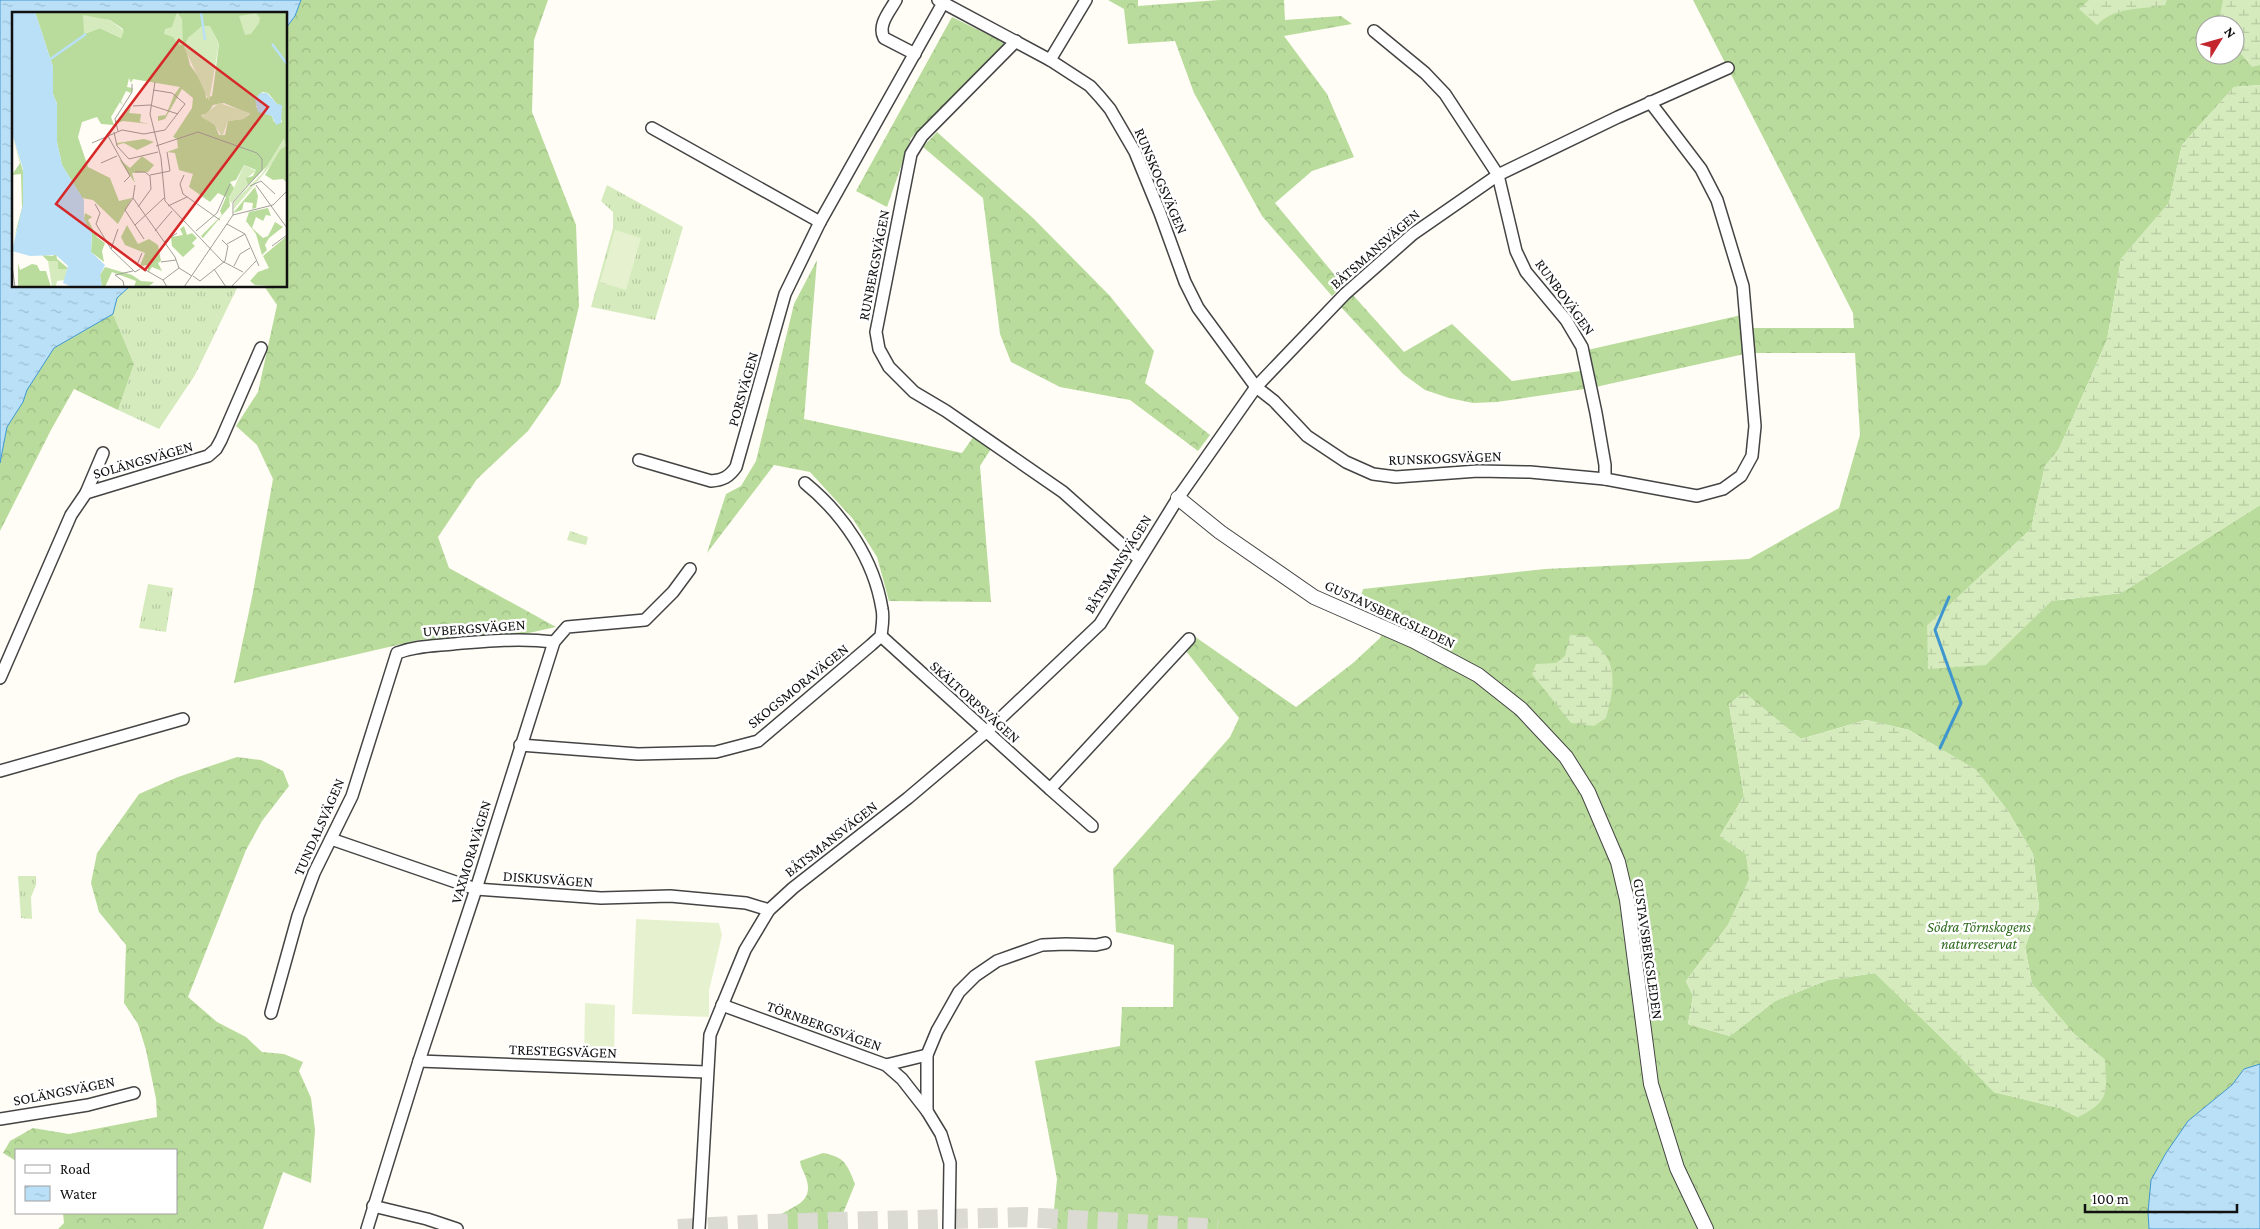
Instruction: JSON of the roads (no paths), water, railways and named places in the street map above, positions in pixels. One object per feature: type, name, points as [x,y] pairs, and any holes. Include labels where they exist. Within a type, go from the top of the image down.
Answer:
[{"type":"street","points":[[896,0],[881,27],[881,33],[884,38],[915,54]]},
{"type":"street","points":[[1050,60],[1086,0]]},
{"type":"street","name":"PORSVÄGEN","points":[[639,460],[711,481],[723,480],[731,475],[736,467],[785,294],[820,222],[915,54],[941,2]]},
{"type":"street","name":"RUNSKOGSVÄGEN","points":[[941,2],[1050,60],[1090,86],[1119,123],[1135,152],[1185,282],[1198,308],[1256,387],[1274,401],[1307,436],[1346,462],[1373,474],[1396,477],[1478,471],[1530,472],[1605,479],[1697,496],[1723,489],[1734,483],[1747,467],[1752,456],[1754,408],[1740,277],[1717,200],[1701,169],[1650,102]]},
{"type":"street","name":"RUNBOVÄGEN","points":[[1374,31],[1425,73],[1445,94],[1498,174],[1516,250],[1526,272],[1566,320],[1582,347],[1598,422],[1605,465],[1605,479]]},
{"type":"street","name":"RUNBERGSVÄGEN","points":[[1016,41],[922,136],[911,154],[876,332],[879,349],[889,367],[914,392],[946,411],[1063,492],[1128,550],[1140,558]]},
{"type":"street","name":"BÅTSMANSVÄGEN","points":[[699,1229],[706,1072],[710,1035],[745,950],[769,910],[793,888],[908,798],[986,732],[1100,624],[1178,498],[1256,387],[1345,294],[1413,234],[1498,174],[1650,102],[1728,68]]},
{"type":"street","points":[[652,128],[820,222]]},
{"type":"street","name":"SOLÄNGSVÄGEN","points":[[86,493],[208,456],[216,449],[221,440],[260,348]]},
{"type":"street","name":"SOLÄNGSVÄGEN","points":[[0,678],[71,515],[86,493],[103,453]]},
{"type":"street","points":[[805,483],[825,499],[873,570],[883,611],[881,636]]},
{"type":"street","name":"GUSTAVSBERGSLEDEN","points":[[1178,498],[1220,532],[1314,598],[1414,641],[1478,675],[1521,709],[1555,743],[1570,762],[1588,792],[1618,862],[1627,900],[1651,1084],[1677,1168],[1706,1229]]},
{"type":"street","points":[[554,642],[567,627],[645,620],[690,570]]},
{"type":"street","name":"SKÄLTORPSVÄGEN","points":[[881,636],[1092,826]]},
{"type":"street","name":"SKOGSMORAVÄGEN","points":[[520,745],[638,754],[716,752],[758,741],[881,636]]},
{"type":"street","name":"UVBERGSVÄGEN","points":[[396,653],[410,648],[482,642],[535,639],[554,642]]},
{"type":"street","points":[[1050,789],[1189,639]]},
{"type":"street","name":"VAXMORAVÄGEN","points":[[367,1229],[419,1060],[476,889],[554,642]]},
{"type":"street","name":"TUNDALSVÄGEN","points":[[271,1013],[298,916],[314,873],[352,796],[396,653]]},
{"type":"street","points":[[0,771],[183,719]]},
{"type":"street","name":"DISKUSVÄGEN","points":[[331,840],[476,889],[601,898],[670,896],[746,902],[769,910]]},
{"type":"street","points":[[927,1111],[927,1055],[937,1031],[959,992],[975,976],[997,961],[1042,945],[1096,945],[1105,943]]},
{"type":"street","name":"TÖRNBERGSVÄGEN","points":[[722,1005],[886,1065],[902,1079],[942,1134],[950,1163],[949,1229]]},
{"type":"street","points":[[886,1065],[927,1055]]},
{"type":"street","name":"TRESTEGSVÄGEN","points":[[419,1060],[706,1072]]},
{"type":"street","name":"SOLÄNGSVÄGEN","points":[[0,1119],[88,1105],[134,1093]]},
{"type":"street","points":[[373,1206],[427,1219],[457,1229]]},
{"type":"water","points":[[0,0],[301,0],[295,16],[288,25],[288,12],[12,12],[12,288],[128,288],[117,298],[113,314],[54,348],[27,390],[23,402],[7,427],[0,463]]},
{"type":"water","points":[[2260,1064],[2260,1229],[2149,1229],[2148,1212],[2151,1180],[2166,1153],[2188,1121],[2232,1085],[2244,1069]]},
{"type":"waterway","points":[[1940,748],[1961,703],[1935,630],[1949,597]]},
{"type":"tunnel","points":[[678,1229],[766,1224],[1025,1217],[1218,1229]]},
{"type":"park label","name":"Södra Törnskogens naturreservat","points":[[1979,936]]}]
